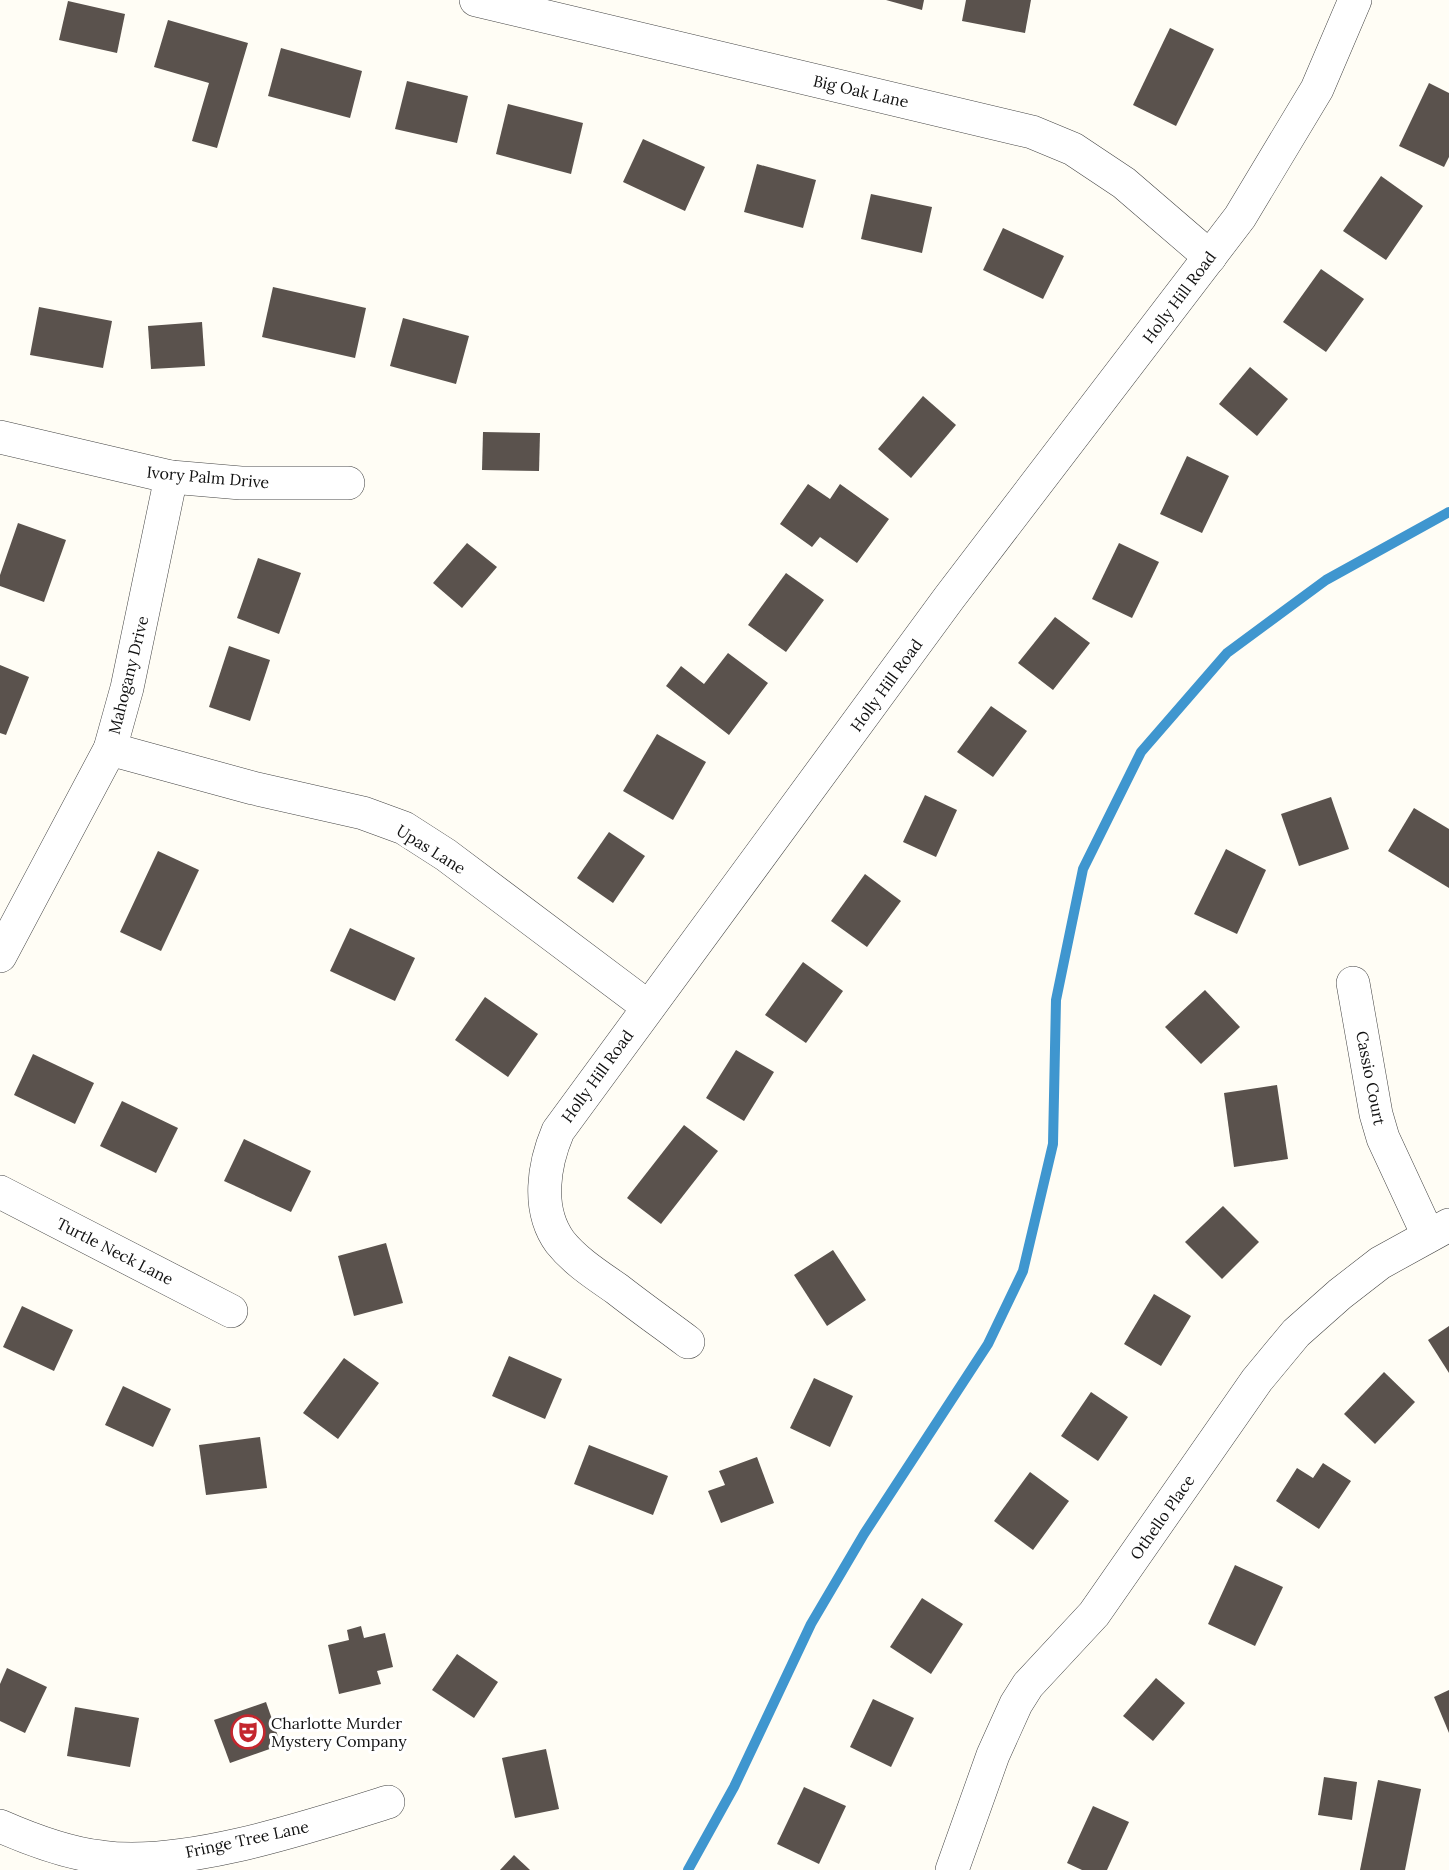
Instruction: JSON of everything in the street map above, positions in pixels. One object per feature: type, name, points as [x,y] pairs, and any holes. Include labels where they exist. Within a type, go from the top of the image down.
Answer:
[{"type":"street","name":"Big Oak Lane","points":[[476,0],[1032,132],[1073,149],[1124,183],[1210,257]]},
{"type":"street","name":"Holly Hill Road","points":[[688,1342],[580,1263],[559,1240],[547,1209],[544,1177],[546,1158],[558,1131],[647,1006],[957,589],[1240,217],[1317,89],[1355,0]]},
{"type":"street","name":"Ivory Palm Drive","points":[[0,437],[171,477],[241,483],[348,483]]},
{"type":"street","name":"Mahogany Drive","points":[[0,956],[110,749],[127,688],[171,477]]},
{"type":"street","name":"Upas Lane","points":[[110,749],[253,788],[363,813],[404,828],[446,855],[647,1006]]},
{"type":"street","name":"Cassio Court","points":[[1353,982],[1376,1114],[1383,1138],[1439,1230]]},
{"type":"street","name":"Turtle Neck Lane","points":[[0,1192],[231,1311]]},
{"type":"street","name":"Othello Place","points":[[952,1870],[993,1755],[1016,1704],[1028,1685],[1094,1614],[1257,1380],[1296,1333],[1340,1293],[1380,1263],[1439,1230]]},
{"type":"street","name":"Fringe Tree Lane","points":[[0,1826],[70,1852],[102,1858],[148,1858],[213,1849],[321,1823],[388,1802]]},
{"type":"building","points":[[886,0],[924,0],[922,10]]},
{"type":"building","points":[[966,0],[1031,0],[1025,33],[962,21]]},
{"type":"building","points":[[68,1],[125,14],[117,53],[59,40]]},
{"type":"building","points":[[168,20],[248,43],[217,148],[192,141],[209,83],[154,67]]},
{"type":"building","points":[[1170,28],[1214,49],[1176,126],[1133,105]]},
{"type":"building","points":[[281,48],[362,71],[350,118],[268,96]]},
{"type":"building","points":[[407,81],[468,96],[457,143],[395,129]]},
{"type":"building","points":[[1429,83],[1449,93],[1449,157],[1444,167],[1399,146]]},
{"type":"building","points":[[508,104],[583,123],[571,174],[496,154]]},
{"type":"building","points":[[643,139],[705,167],[685,211],[623,182]]},
{"type":"building","points":[[757,164],[816,180],[803,228],[744,212]]},
{"type":"building","points":[[1381,176],[1423,206],[1386,260],[1343,231]]},
{"type":"building","points":[[871,194],[932,207],[922,253],[861,239]]},
{"type":"building","points":[[1003,228],[1064,256],[1043,299],[983,270]]},
{"type":"building","points":[[1321,269],[1364,299],[1326,352],[1283,322]]},
{"type":"building","points":[[273,287],[366,308],[355,358],[262,337]]},
{"type":"building","points":[[39,307],[112,321],[103,368],[30,355]]},
{"type":"building","points":[[403,318],[469,336],[456,384],[390,366]]},
{"type":"building","points":[[202,322],[205,366],[151,369],[148,326]]},
{"type":"building","points":[[1250,367],[1288,399],[1257,436],[1219,404]]},
{"type":"building","points":[[923,396],[956,425],[911,478],[878,449]]},
{"type":"building","points":[[483,432],[540,433],[539,471],[482,470]]},
{"type":"building","points":[[1187,456],[1229,476],[1202,533],[1160,514]]},
{"type":"building","points":[[808,484],[830,499],[840,484],[889,519],[857,563],[820,537],[812,547],[780,524]]},
{"type":"building","points":[[18,523],[66,540],[44,602],[0,586],[0,575]]},
{"type":"building","points":[[467,543],[497,567],[462,608],[433,583]]},
{"type":"building","points":[[1119,543],[1159,562],[1132,618],[1092,599]]},
{"type":"building","points":[[258,558],[301,573],[279,634],[237,618]]},
{"type":"building","points":[[786,573],[824,600],[786,652],[748,625]]},
{"type":"building","points":[[1055,617],[1090,643],[1053,690],[1018,663]]},
{"type":"building","points":[[229,646],[270,660],[250,721],[209,707]]},
{"type":"building","points":[[728,653],[768,683],[729,735],[666,686],[681,666],[704,684]]},
{"type":"building","points":[[0,665],[29,677],[6,735],[0,733]]},
{"type":"building","points":[[991,706],[1027,731],[993,777],[957,752]]},
{"type":"building","points":[[657,734],[706,762],[673,820],[623,791]]},
{"type":"building","points":[[925,795],[957,810],[936,857],[903,842]]},
{"type":"building","points":[[1331,797],[1349,849],[1299,866],[1281,814]]},
{"type":"building","points":[[1414,808],[1449,829],[1449,888],[1388,851]]},
{"type":"building","points":[[609,832],[645,856],[613,903],[577,878]]},
{"type":"building","points":[[1226,849],[1266,870],[1237,934],[1194,914]]},
{"type":"building","points":[[158,851],[199,870],[161,951],[120,932]]},
{"type":"building","points":[[865,874],[901,901],[867,947],[831,921]]},
{"type":"building","points":[[350,928],[415,958],[395,1001],[330,971]]},
{"type":"building","points":[[803,962],[843,991],[806,1043],[765,1015]]},
{"type":"building","points":[[1205,990],[1240,1027],[1201,1064],[1165,1027]]},
{"type":"building","points":[[485,997],[538,1034],[508,1077],[455,1040]]},
{"type":"building","points":[[736,1050],[774,1072],[744,1121],[706,1098]]},
{"type":"building","points":[[33,1054],[94,1083],[75,1124],[14,1095]]},
{"type":"building","points":[[1277,1085],[1288,1159],[1234,1167],[1224,1093]]},
{"type":"building","points":[[122,1101],[178,1128],[156,1173],[100,1146]]},
{"type":"building","points":[[684,1125],[718,1151],[661,1224],[627,1198]]},
{"type":"building","points":[[244,1139],[311,1171],[291,1212],[224,1181]]},
{"type":"building","points":[[1223,1206],[1259,1242],[1222,1279],[1185,1242]]},
{"type":"building","points":[[386,1243],[403,1303],[354,1316],[338,1256]]},
{"type":"building","points":[[833,1250],[866,1300],[827,1326],[794,1275]]},
{"type":"building","points":[[1154,1294],[1191,1316],[1161,1366],[1124,1344]]},
{"type":"building","points":[[22,1306],[73,1330],[54,1371],[3,1347]]},
{"type":"building","points":[[1449,1326],[1449,1373],[1428,1340]]},
{"type":"building","points":[[509,1356],[562,1379],[545,1419],[492,1396]]},
{"type":"building","points":[[344,1358],[379,1383],[338,1439],[303,1413]]},
{"type":"building","points":[[1384,1372],[1415,1402],[1375,1444],[1344,1414]]},
{"type":"building","points":[[814,1378],[853,1396],[830,1447],[790,1428]]},
{"type":"building","points":[[123,1386],[171,1409],[153,1447],[105,1425]]},
{"type":"building","points":[[1091,1392],[1128,1417],[1098,1461],[1061,1436]]},
{"type":"building","points":[[260,1437],[267,1488],[206,1495],[199,1445]]},
{"type":"building","points":[[589,1445],[668,1476],[653,1515],[574,1484]]},
{"type":"building","points":[[757,1457],[774,1503],[721,1523],[708,1491],[725,1485],[719,1471]]},
{"type":"building","points":[[1323,1463],[1351,1481],[1319,1529],[1276,1501],[1297,1468],[1313,1478]]},
{"type":"building","points":[[1030,1472],[1069,1501],[1033,1550],[994,1521]]},
{"type":"building","points":[[1235,1565],[1283,1587],[1255,1646],[1208,1624]]},
{"type":"building","points":[[922,1598],[963,1624],[931,1674],[890,1647]]},
{"type":"building","points":[[361,1626],[364,1638],[385,1633],[393,1667],[377,1671],[381,1684],[339,1694],[328,1645],[349,1640],[347,1630]]},
{"type":"building","points":[[457,1654],[498,1682],[474,1718],[432,1690]]},
{"type":"building","points":[[7,1668],[47,1687],[25,1733],[0,1721],[0,1684]]},
{"type":"building","points":[[1156,1678],[1185,1703],[1153,1741],[1123,1716]]},
{"type":"building","points":[[1449,1690],[1449,1733],[1434,1697]]},
{"type":"building","points":[[873,1699],[914,1718],[891,1767],[850,1747]]},
{"type":"building","name":"Charlotte Murder Mystery Company","points":[[266,1702],[281,1745],[230,1763],[214,1720]]},
{"type":"building","points":[[75,1707],[139,1718],[130,1767],[67,1756]]},
{"type":"building","points":[[546,1749],[559,1809],[515,1818],[502,1758]]},
{"type":"building","points":[[1324,1777],[1357,1782],[1352,1820],[1318,1815]]},
{"type":"building","points":[[1378,1780],[1421,1789],[1405,1870],[1360,1870]]},
{"type":"building","points":[[804,1787],[846,1806],[819,1864],[777,1844]]},
{"type":"building","points":[[1093,1806],[1129,1822],[1107,1870],[1082,1870],[1067,1863]]},
{"type":"building","points":[[514,1855],[530,1870],[500,1870]]},
{"type":"waterway","points":[[688,1870],[734,1787],[811,1624],[864,1534],[988,1344],[1023,1271],[1053,1144],[1056,1000],[1083,869],[1141,752],[1227,653],[1326,580],[1449,512]]},
{"type":"place","name":"Charlotte Murder Mystery Company","points":[[248,1732]]}]
